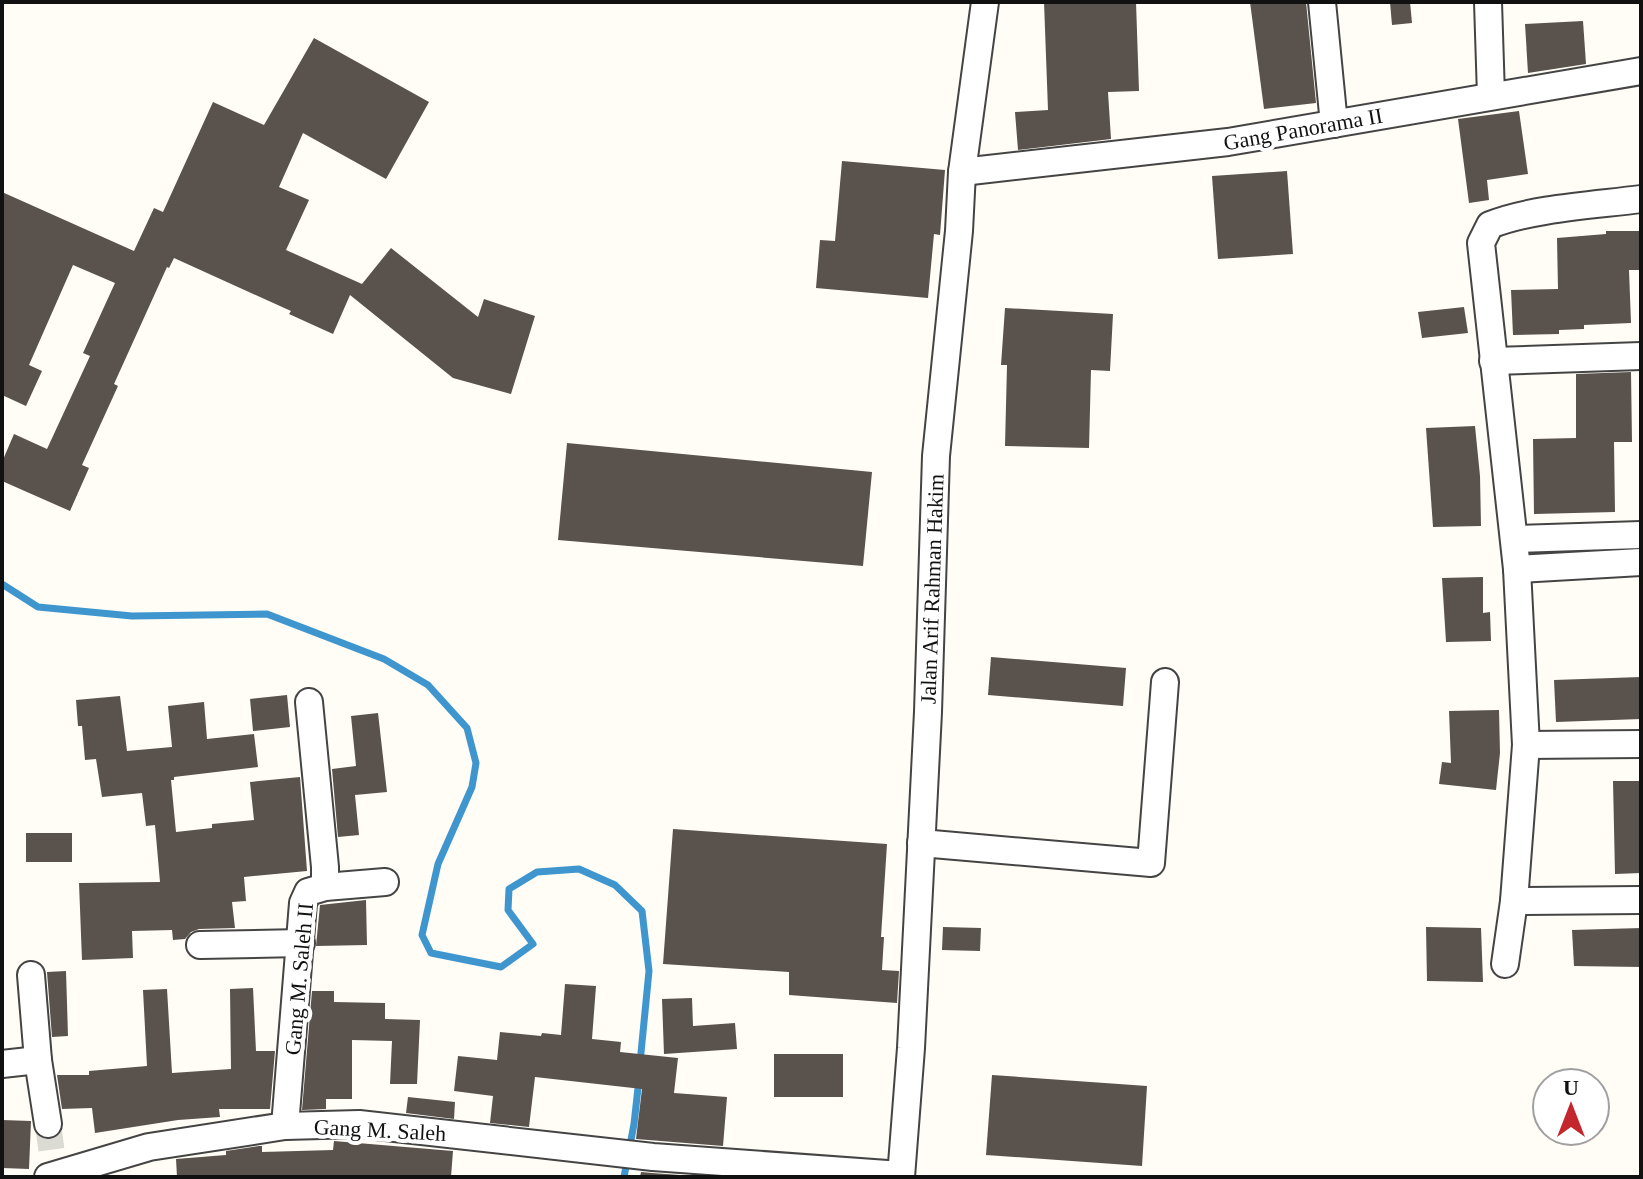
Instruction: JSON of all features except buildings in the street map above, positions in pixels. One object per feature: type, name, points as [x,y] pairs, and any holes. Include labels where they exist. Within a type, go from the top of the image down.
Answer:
[{"type":"street","name":"Jalan Arif Rahman Hakim","points":[[901,1176],[921,843],[936,456],[962,172],[985,2]]},
{"type":"street","points":[[1322,2],[1334,124]]},
{"type":"street","points":[[1488,2],[1491,96]]},
{"type":"street","name":"Gang Panorama II","points":[[962,172],[1228,142],[1641,71]]},
{"type":"street","points":[[1505,964],[1514,901],[1526,745],[1517,569],[1481,243],[1490,225],[1502,220],[1641,199]]},
{"type":"street","points":[[1493,361],[1641,356]]},
{"type":"street","points":[[1514,539],[1641,535]]},
{"type":"street","points":[[1517,569],[1641,562]]},
{"type":"street","points":[[921,843],[1151,863],[1165,682]]},
{"type":"street","name":"Gang M. Saleh II","points":[[285,1126],[303,903],[308,892],[325,887],[309,702]]},
{"type":"street","points":[[1526,745],[1641,744]]},
{"type":"street","points":[[325,887],[385,882]]},
{"type":"street","points":[[1514,901],[1641,900]]},
{"type":"street","points":[[200,945],[301,943]]},
{"type":"street","points":[[31,975],[38,1060],[48,1124]]},
{"type":"street","points":[[2,1064],[38,1060]]},
{"type":"street","name":"Gang M. Saleh","points":[[52,1168],[149,1147],[285,1126],[359,1124],[653,1157],[901,1176]]},
{"type":"waterway","points":[[2,584],[38,607],[132,616],[267,614],[384,659],[428,685],[467,728],[476,763],[472,787],[438,864],[422,935],[431,953],[501,967],[533,944],[508,910],[509,889],[537,872],[579,869],[615,885],[642,911],[649,971],[640,1063]]},
{"type":"waterway","points":[[624,1177],[639,1079]]},
{"type":"tunnel","points":[[48,1124],[52,1154]]}]
